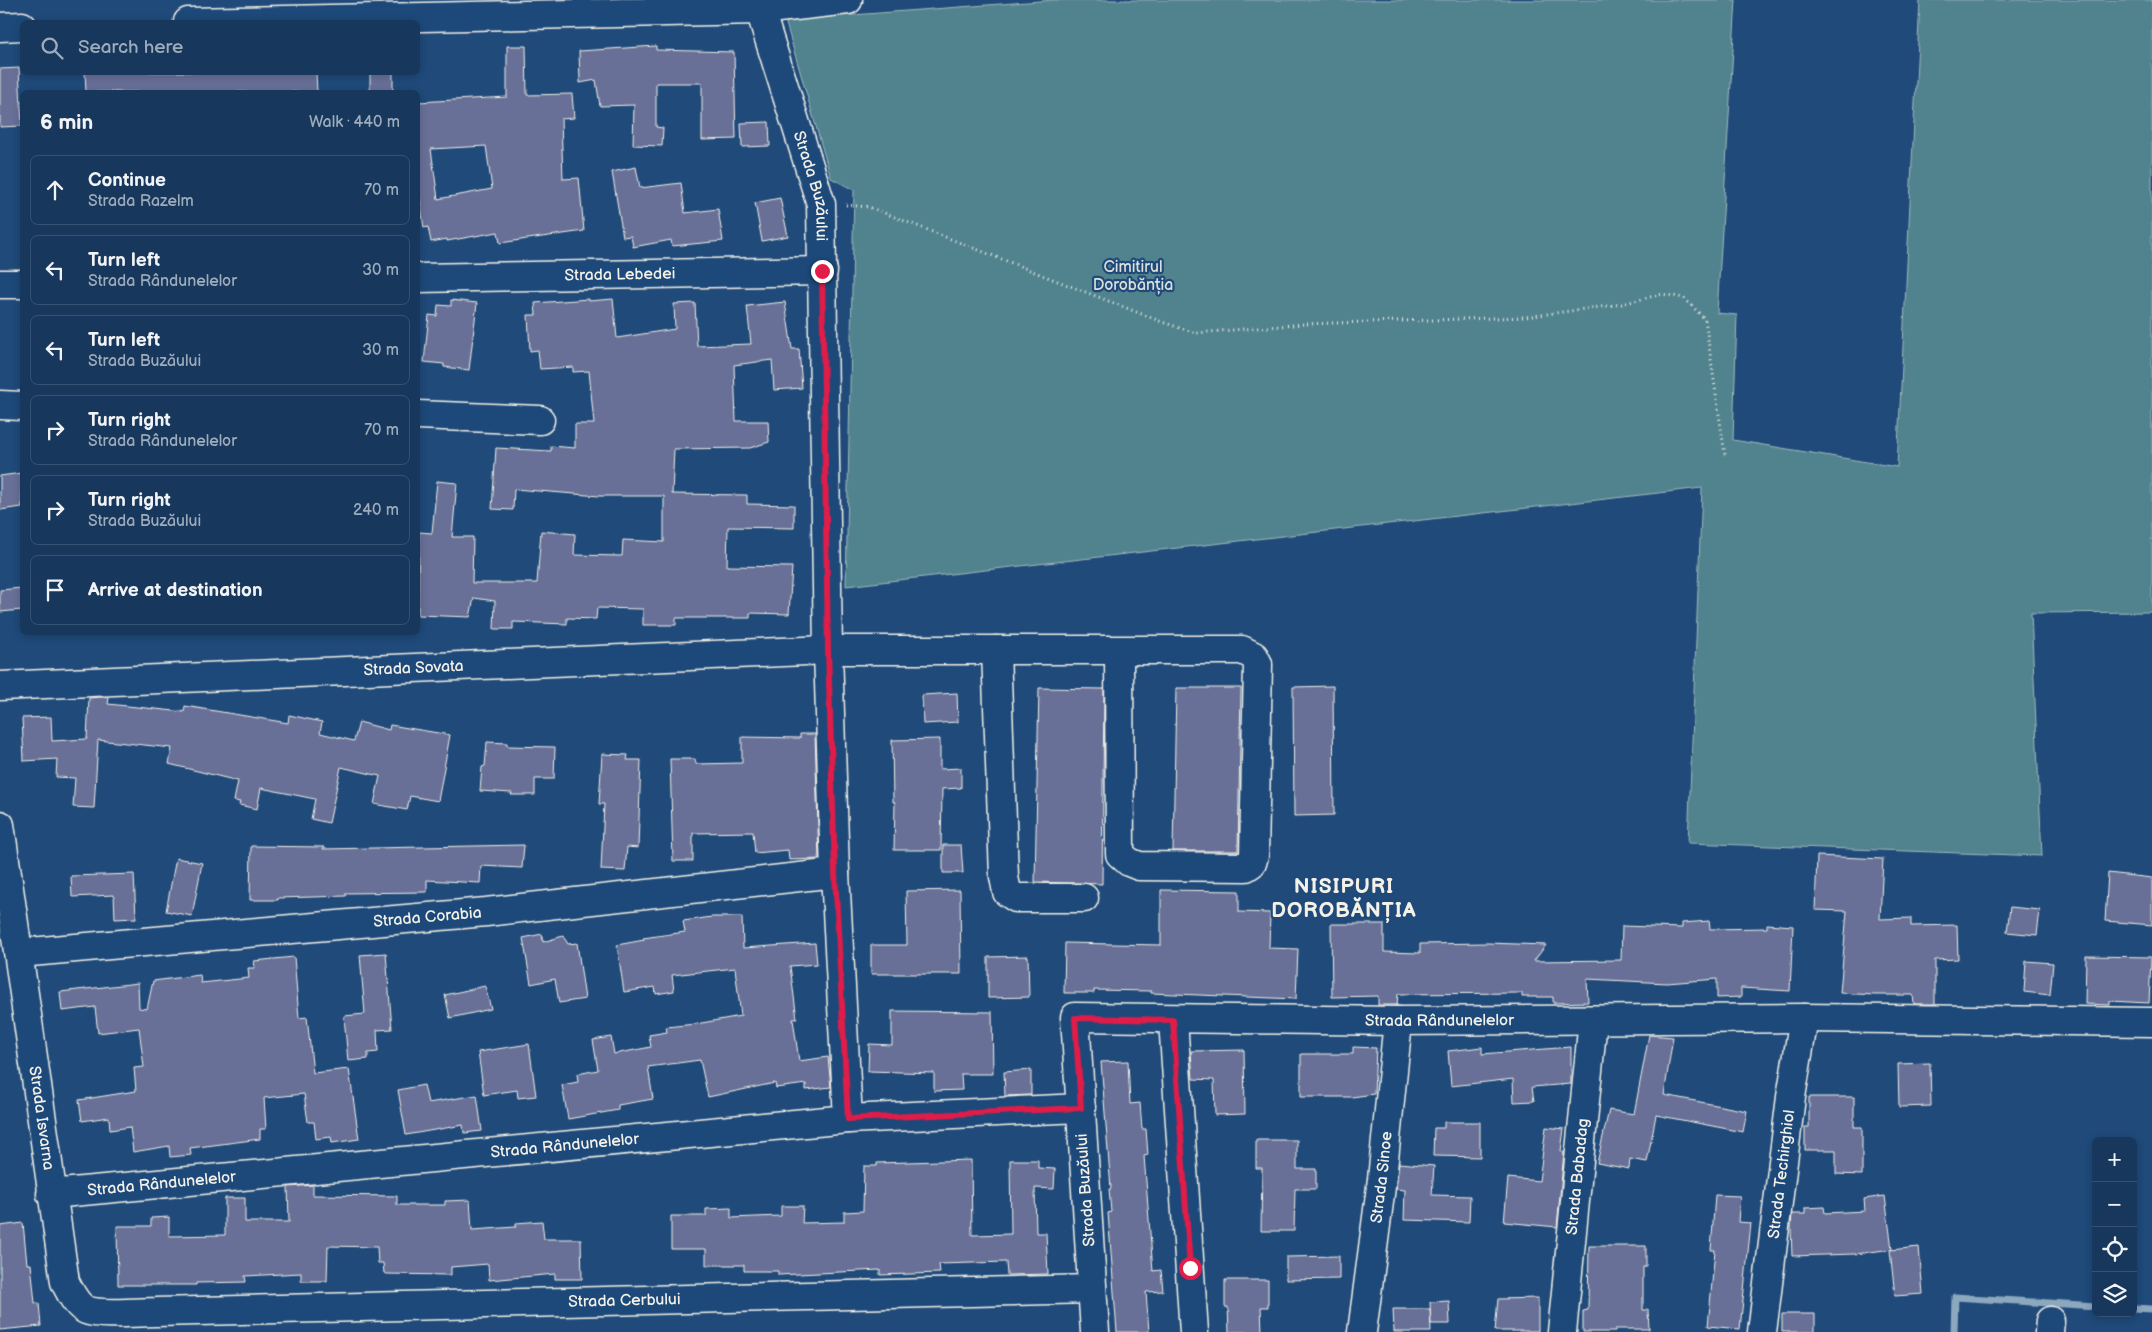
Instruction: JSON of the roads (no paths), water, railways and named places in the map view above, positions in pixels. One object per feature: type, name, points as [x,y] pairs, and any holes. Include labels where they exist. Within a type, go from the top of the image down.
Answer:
[{"type":"street","points":[[283,20],[760,10],[839,0]]},
{"type":"street","name":"Strada Buzăului","points":[[760,10],[821,204],[828,650],[835,873],[848,1119]]},
{"type":"street","points":[[0,27],[20,26]]},
{"type":"street","name":"Strada Lebedei","points":[[420,278],[822,271]]},
{"type":"street","points":[[0,284],[20,284]]},
{"type":"street","points":[[0,406],[20,406]]},
{"type":"street","points":[[420,414],[540,420]]},
{"type":"street","name":"Strada Sovata","points":[[0,686],[828,650],[996,650],[1119,650],[1242,650],[1254,656],[1258,664],[1254,856],[1252,863],[1246,867],[1139,866],[1129,862],[1120,854],[1119,650]]},
{"type":"street","points":[[996,650],[1004,878],[1007,892],[1016,898],[1084,898]]},
{"type":"street","name":"Strada Isvarna","points":[[0,825],[65,1282],[74,1298],[86,1310],[164,1322]]},
{"type":"street","name":"Strada Corabia","points":[[19,952],[486,912],[835,873]]},
{"type":"street","name":"Strada Buzăului","points":[[1075,1018],[1095,1332]]},
{"type":"street","name":"Strada Rândunelelor","points":[[1075,1018],[1398,1021],[1804,1018],[2152,1022]]},
{"type":"street","name":"Strada Techirghiol","points":[[1762,1332],[1791,1097],[1804,1018]]},
{"type":"street","points":[[1173,1020],[1194,1332]]},
{"type":"street","name":"Strada Babadag","points":[[1562,1332],[1594,1020]]},
{"type":"street","name":"Strada Sinoe","points":[[1362,1332],[1382,1180],[1398,1021]]},
{"type":"street","name":"Strada Rândunelelor","points":[[51,1194],[848,1119],[1081,1108]]},
{"type":"street","name":"Strada Cerbului","points":[[164,1322],[1092,1288]]},
{"type":"waterway","points":[[1954,1332],[1955,1297],[2092,1306]]},
{"type":"waterway","points":[[2137,1308],[2152,1309]]},
{"type":"district","name":"NISIPURI DOROBĂNȚIA","points":[[1344,898]]},
{"type":"park label","name":"Cimitirul Dorobănția","points":[[1133,276]]}]
